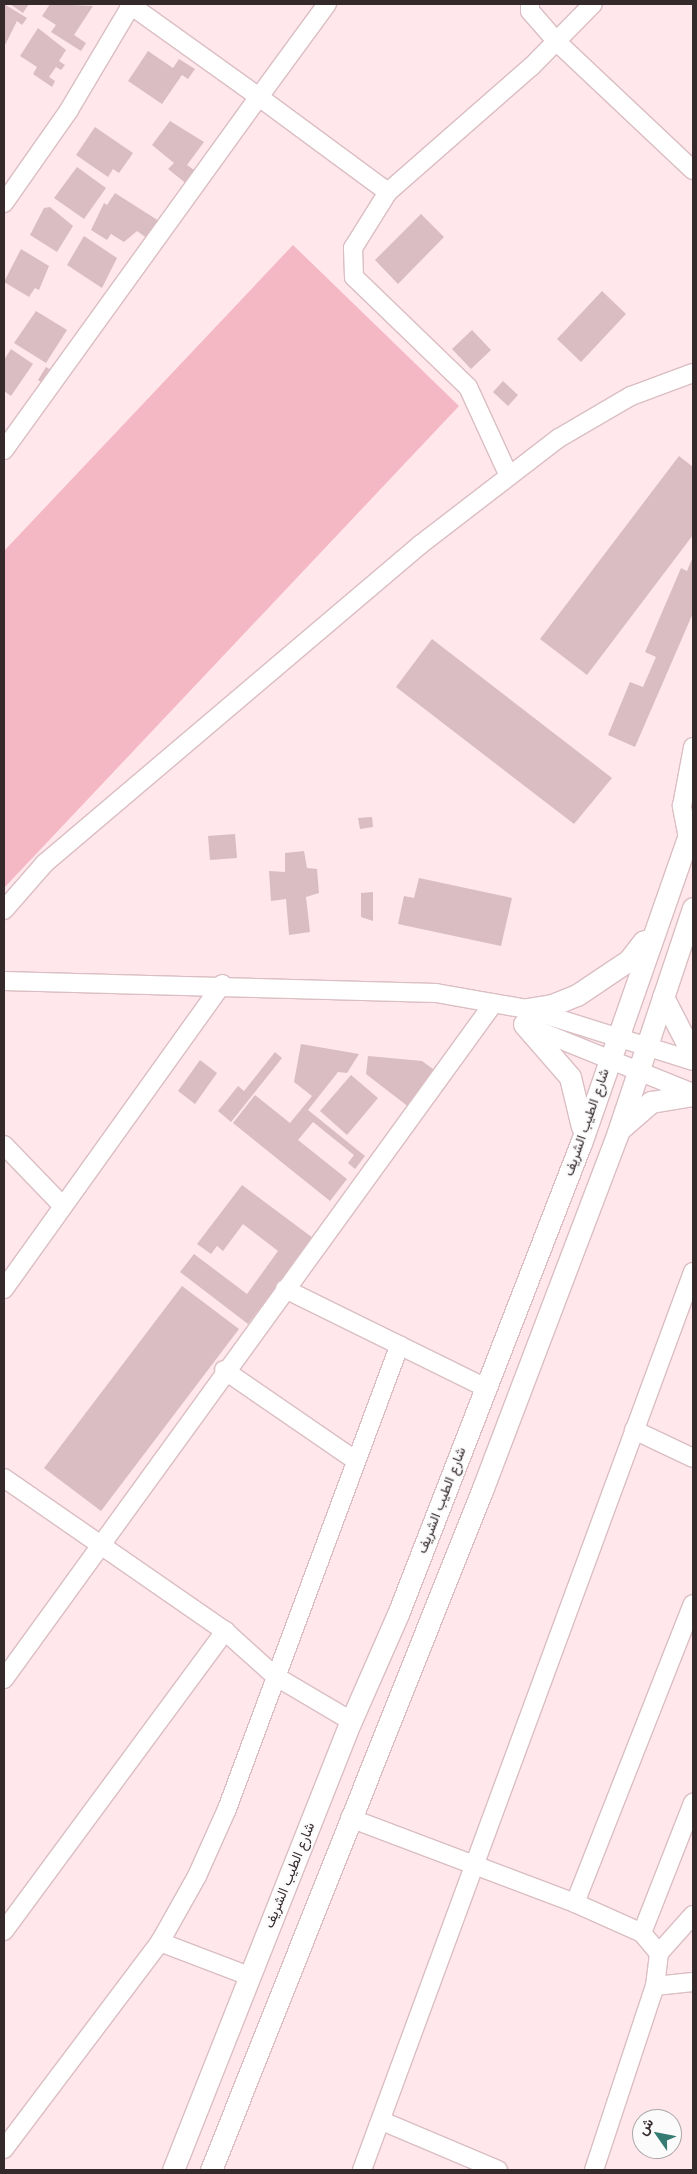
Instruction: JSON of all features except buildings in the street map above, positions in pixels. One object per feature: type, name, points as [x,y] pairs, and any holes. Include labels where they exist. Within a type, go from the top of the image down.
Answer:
[{"type":"main road","name":"شارع الطيب الشريف","points":[[173,2170],[351,1721],[398,1614],[484,1387],[581,1143],[653,928],[691,831]]},
{"type":"main road","points":[[211,2170],[483,1488],[618,1132],[693,908]]},
{"type":"main road","points":[[581,1143],[581,1113],[570,1077],[525,1017],[602,980],[629,960],[653,928]]},
{"type":"main road","points":[[663,997],[693,1055]]},
{"type":"main road","points":[[618,1132],[651,1102],[693,1094]]},
{"type":"street","points":[[4,204],[69,110],[131,4],[388,192]]},
{"type":"street","points":[[4,450],[327,4]]},
{"type":"street","points":[[530,4],[530,11],[557,42],[693,170]]},
{"type":"street","points":[[509,476],[468,387],[354,276],[353,248],[388,192],[557,42],[593,4]]},
{"type":"street","points":[[4,910],[45,863],[226,706],[509,476],[559,438],[632,396],[693,373]]},
{"type":"street","points":[[691,831],[682,806],[693,747]]},
{"type":"street","points":[[4,981],[222,984],[436,993],[497,1005],[525,1017],[607,1062],[693,1094]]},
{"type":"street","points":[[4,1289],[222,984]]},
{"type":"street","points":[[4,1679],[224,1370],[497,1005]]},
{"type":"street","points":[[525,1017],[616,1035],[693,1061]]},
{"type":"street","points":[[4,1145],[63,1206]]},
{"type":"street","points":[[362,2170],[477,1870],[634,1430],[693,1272]]},
{"type":"street","points":[[285,1289],[484,1387]]},
{"type":"street","points":[[4,2149],[160,1942],[227,1809],[355,1460],[400,1345]]},
{"type":"street","points":[[224,1370],[355,1460]]},
{"type":"street","points":[[634,1430],[693,1458]]},
{"type":"street","points":[[4,1478],[99,1546],[226,1631],[276,1676],[351,1721]]},
{"type":"street","points":[[575,1903],[693,1604]]},
{"type":"street","points":[[4,1931],[226,1631]]},
{"type":"street","points":[[642,1933],[693,1803]]},
{"type":"street","points":[[350,1818],[477,1870],[575,1903],[642,1933],[659,1953]]},
{"type":"street","points":[[594,2170],[655,1986],[659,1953],[693,1915]]},
{"type":"street","points":[[160,1942],[249,1976]]},
{"type":"street","points":[[655,1986],[693,1982]]},
{"type":"street","points":[[382,2121],[498,2170]]},
{"type":"shaded area","points":[[293,245],[459,406],[4,888],[4,551]]}]
